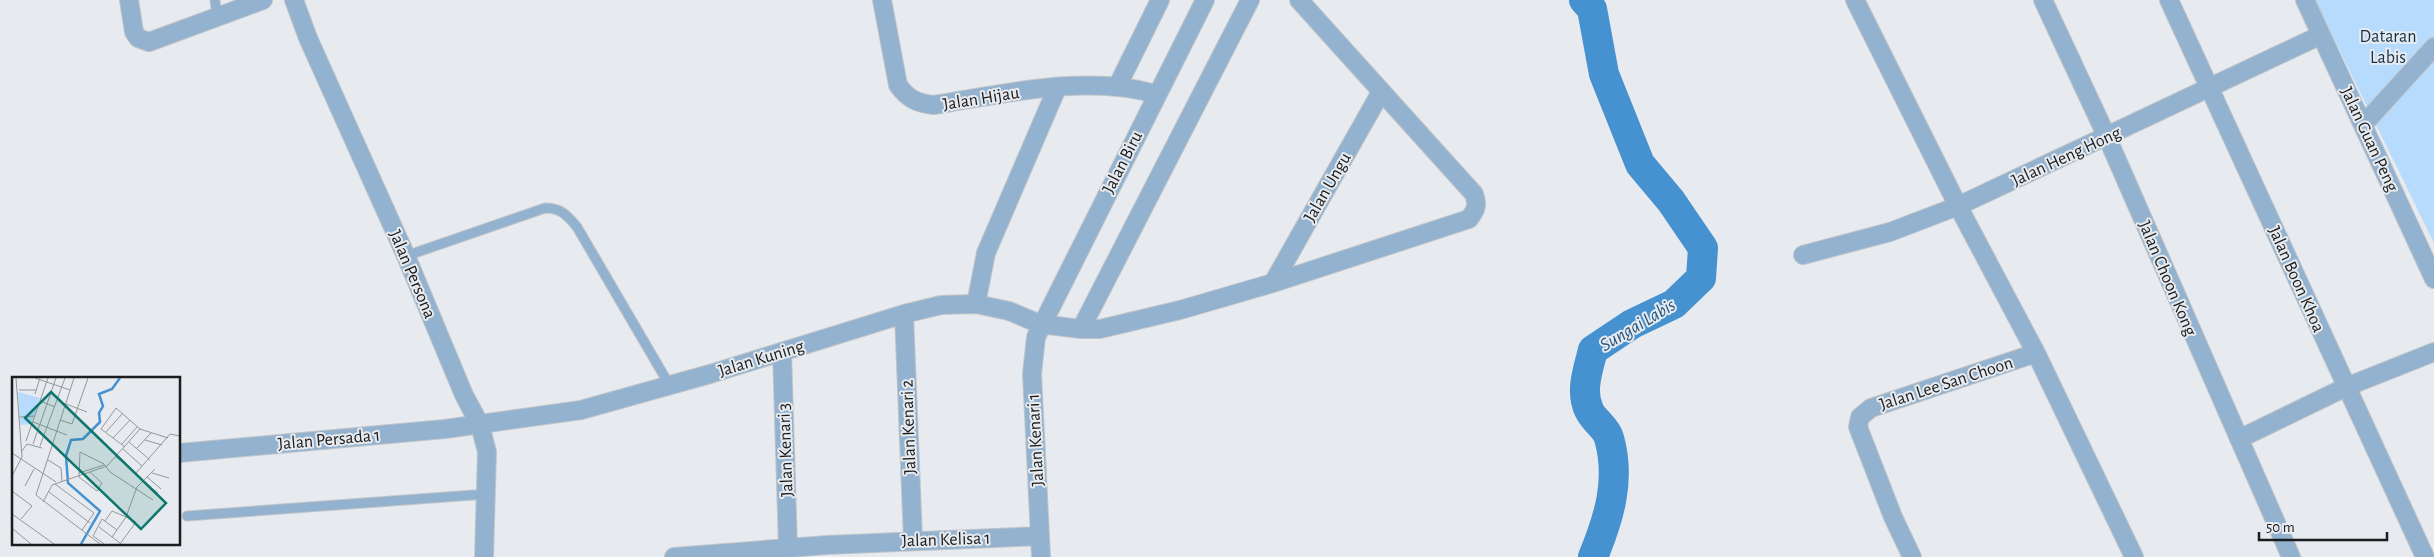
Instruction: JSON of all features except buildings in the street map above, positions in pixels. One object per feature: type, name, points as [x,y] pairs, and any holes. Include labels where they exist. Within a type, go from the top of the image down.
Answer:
[{"type":"street","points":[[129,0],[134,32],[143,41],[158,41],[263,0]]},
{"type":"street","name":"Jalan Persona","points":[[294,0],[308,38],[406,256],[464,395],[480,425],[487,452],[484,557]]},
{"type":"street","name":"Jalan Hijau","points":[[882,0],[898,85],[911,100],[933,105],[1029,90],[1118,85],[1156,94]]},
{"type":"street","points":[[1118,85],[1160,0]]},
{"type":"street","name":"Jalan Biru","points":[[1040,324],[1205,0]]},
{"type":"street","points":[[1081,329],[1250,0]]},
{"type":"street","points":[[1299,0],[1381,92]]},
{"type":"street","points":[[1856,0],[1958,206],[2036,353],[2134,557]]},
{"type":"street","name":"Jalan Choon Kong","points":[[2043,0],[2107,136],[2291,557]]},
{"type":"street","name":"Jalan Boon Khoa","points":[[2169,0],[2426,557]]},
{"type":"street","name":"Jalan Guan Peng","points":[[2305,0],[2434,279]]},
{"type":"street","name":"Jalan Heng Hong","points":[[1803,255],[1890,232],[1958,206],[2321,34]]},
{"type":"street","points":[[2363,125],[2434,47]]},
{"type":"street","points":[[976,304],[986,253],[1057,88]]},
{"type":"street","name":"Jalan Kuning","points":[[480,425],[581,410],[670,386],[904,314],[941,305],[976,304],[1009,311],[1040,324],[1081,329],[1100,329],[1273,283],[1460,224],[1469,219],[1476,211],[1477,202],[1474,194],[1381,92]]},
{"type":"street","name":"Jalan Ungu","points":[[1273,283],[1381,92]]},
{"type":"street","name":"Jalan Kenari 2","points":[[904,314],[913,540]]},
{"type":"street","name":"Jalan Kenari 1","points":[[1040,324],[1034,345],[1032,374],[1041,557]]},
{"type":"street","name":"Jalan Kenari 3","points":[[782,352],[788,548]]},
{"type":"street","points":[[2239,439],[2346,387],[2434,352]]},
{"type":"street","name":"Jalan Lee San Choon","points":[[1912,557],[1893,517],[1858,427],[1860,417],[1871,408],[2036,353]]},
{"type":"street","name":"Jalan Persada 1","points":[[180,453],[480,425]]},
{"type":"street","name":"Jalan Kelisa 1","points":[[674,557],[788,548],[828,551],[913,540],[1040,536]]},
{"type":"lane","points":[[215,0],[217,18]]},
{"type":"lane","points":[[406,256],[545,208],[555,208],[562,211],[577,227],[670,386]]},
{"type":"lane","points":[[187,516],[487,494]]},
{"type":"green space","name":"Dataran Labis","points":[[2315,0],[2434,0],[2434,243]]},
{"type":"waterway","name":"Sungai Labis","points":[[1584,0],[1592,9],[1604,74],[1640,164],[1671,201],[1703,248],[1701,278],[1674,304],[1632,324],[1593,350],[1586,380],[1586,403],[1591,414],[1609,438],[1614,469],[1612,499],[1593,557]]}]
